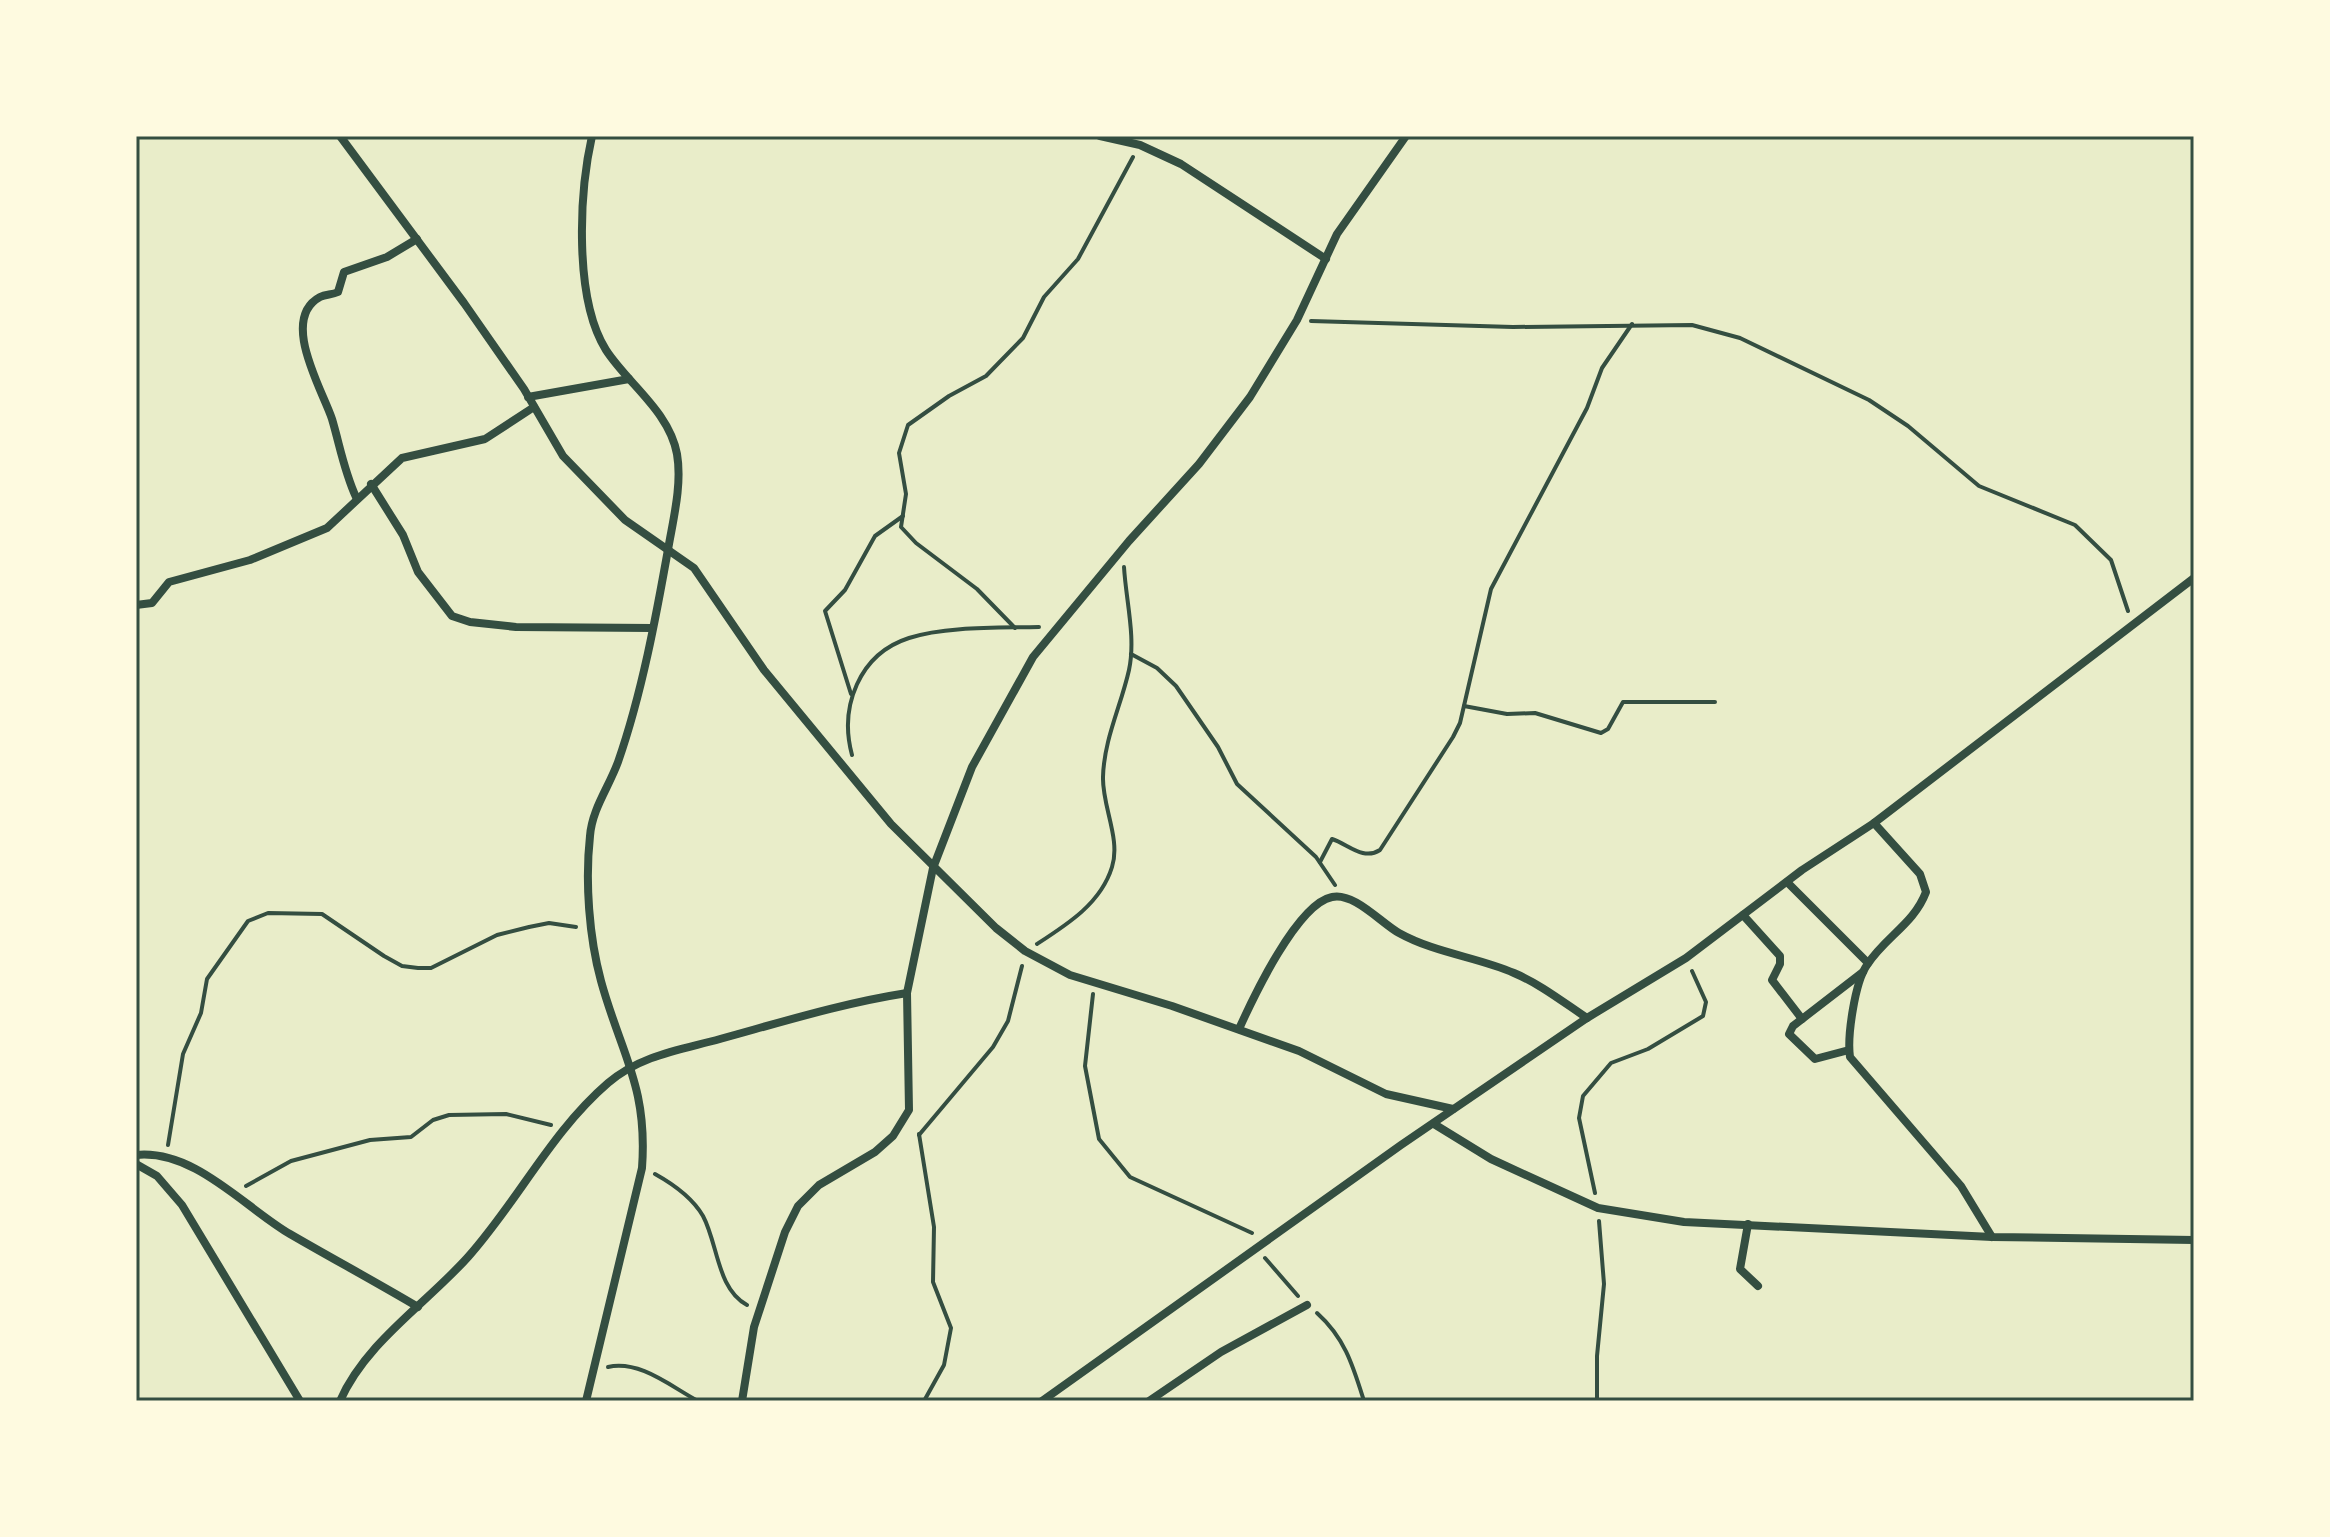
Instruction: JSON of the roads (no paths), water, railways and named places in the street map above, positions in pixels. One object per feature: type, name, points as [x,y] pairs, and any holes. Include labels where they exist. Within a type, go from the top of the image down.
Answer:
[{"type":"street","points":[[340,136],[528,397],[549,437],[586,481],[625,520],[694,568],[794,708],[891,824],[933,868],[1025,951],[1070,975],[1299,1051],[1386,1094],[1453,1109]]},
{"type":"street","points":[[586,1401],[642,1168],[642,1104],[601,981],[593,933],[590,835],[598,806],[621,750],[652,628],[676,503],[677,454],[668,428],[605,349],[591,317],[583,283],[592,136]]},
{"type":"street","points":[[1100,136],[1140,145],[1200,175],[1326,259]]},
{"type":"street","points":[[742,1401],[759,1312],[785,1232],[798,1206],[819,1185],[875,1152],[893,1136],[909,1110],[907,993],[933,868],[972,767],[1033,657],[1231,423],[1297,320],[1349,214],[1406,136]]},
{"type":"street","points":[[356,497],[304,347],[305,327],[320,297],[338,292],[344,272],[387,257],[417,239]]},
{"type":"street","points":[[528,397],[629,379]]},
{"type":"street","points":[[136,605],[152,603],[169,582],[250,560],[318,532],[337,520],[356,497],[413,452],[485,439],[534,407]]},
{"type":"street","points":[[371,484],[403,535],[418,572],[452,616],[485,625],[516,627],[652,628]]},
{"type":"street","points":[[1042,1401],[1264,1240],[1453,1109],[1587,1018],[1686,958],[1787,882],[1874,823],[2194,578]]},
{"type":"street","points":[[1849,1050],[1819,1059],[1811,1057],[1789,1034],[1802,1019],[1866,967],[1905,927],[1926,892],[1920,874],[1874,823]]},
{"type":"street","points":[[1787,882],[1866,967]]},
{"type":"street","points":[[1239,1029],[1258,986],[1301,921],[1321,901],[1333,896],[1346,897],[1401,934],[1513,972],[1587,1018]]},
{"type":"street","points":[[1743,915],[1780,956],[1780,964],[1772,980],[1802,1019]]},
{"type":"street","points":[[1866,967],[1849,1050],[1855,1065],[1961,1186],[1992,1237]]},
{"type":"street","points":[[340,1401],[365,1360],[468,1257],[564,1130],[608,1083],[656,1055],[812,1011],[907,993]]},
{"type":"street","points":[[1434,1124],[1491,1159],[1598,1208],[1684,1222],[1992,1237],[2194,1240]]},
{"type":"street","points":[[136,1155],[152,1154],[165,1158],[209,1178],[288,1233],[418,1307]]},
{"type":"street","points":[[136,1164],[157,1176],[182,1205],[300,1401]]},
{"type":"street","points":[[1748,1224],[1740,1269],[1758,1286]]},
{"type":"street","points":[[1149,1401],[1221,1352],[1307,1305]]}]
